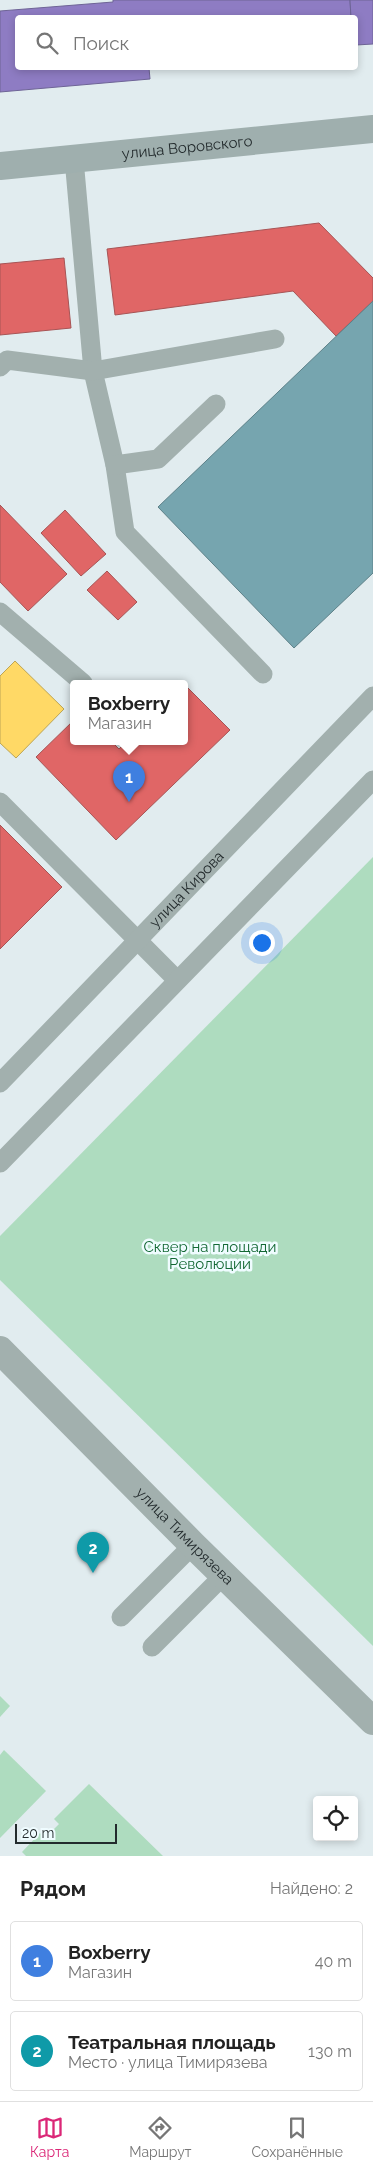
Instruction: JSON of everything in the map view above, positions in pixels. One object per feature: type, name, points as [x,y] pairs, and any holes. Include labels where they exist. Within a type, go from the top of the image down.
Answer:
[{"type":"main road","name":"улица Воровского","points":[[0,166],[373,129]]},
{"type":"street","name":"улица Тимирязева","points":[[0,1350],[193,1545],[225,1574],[373,1721]]},
{"type":"lane","points":[[74,159],[93,371],[115,465],[125,532],[263,674]]},
{"type":"lane","points":[[0,367],[7,360],[93,371],[275,339]]},
{"type":"lane","points":[[115,465],[158,459],[216,404]]},
{"type":"lane","points":[[0,612],[79,680]]},
{"type":"lane","name":"улица Кирова","points":[[0,1083],[373,696]]},
{"type":"lane","points":[[0,1162],[373,780]]},
{"type":"lane","points":[[0,802],[177,980]]},
{"type":"lane","points":[[122,1617],[193,1545]]},
{"type":"lane","points":[[152,1647],[225,1574]]},
{"type":"green space","name":"Сквер на площади Революции","points":[[373,857],[373,1646],[0,1280],[0,1236]]},
{"type":"green space","points":[[0,1696],[10,1706],[0,1717]]},
{"type":"green space","points":[[4,1750],[46,1791],[0,1838],[0,1755]]},
{"type":"green space","points":[[89,1784],[163,1856],[26,1856],[22,1852],[40,1833],[45,1838],[59,1824],[54,1819]]},
{"type":"building: Жильё","points":[[15,661],[64,709],[16,758],[0,743],[0,676]]},
{"type":"building: Торговля","points":[[319,223],[373,278],[373,301],[336,336],[293,291],[115,315],[107,249]]},
{"type":"building: Торговля","points":[[64,258],[71,328],[0,335],[0,264]]},
{"type":"building: Торговля","points":[[0,505],[67,574],[28,611],[0,582]]},
{"type":"building: Торговля","points":[[65,510],[106,554],[81,576],[41,533]]},
{"type":"building: Торговля","points":[[107,571],[137,602],[118,620],[87,590]]},
{"type":"building: Торговля","points":[[188,688],[230,730],[116,840],[36,757],[70,724],[70,745],[115,745],[119,749],[123,745],[188,745]]},
{"type":"building: Торговля","points":[[0,825],[62,887],[0,949]]},
{"type":"building: Офисы","points":[[113,0],[350,0],[351,15],[15,15],[15,70],[149,70],[150,79],[0,92],[0,11],[113,2]]},
{"type":"building: Офисы","points":[[350,0],[373,0],[373,44],[358,45],[358,15],[351,15]]},
{"type":"building: Учреждения","points":[[373,301],[373,573],[294,648],[158,507]]},
{"type":"place","name":"Boxberry","points":[[129,802]]},
{"type":"place","name":"Театральная площадь","points":[[93,1573]]}]
